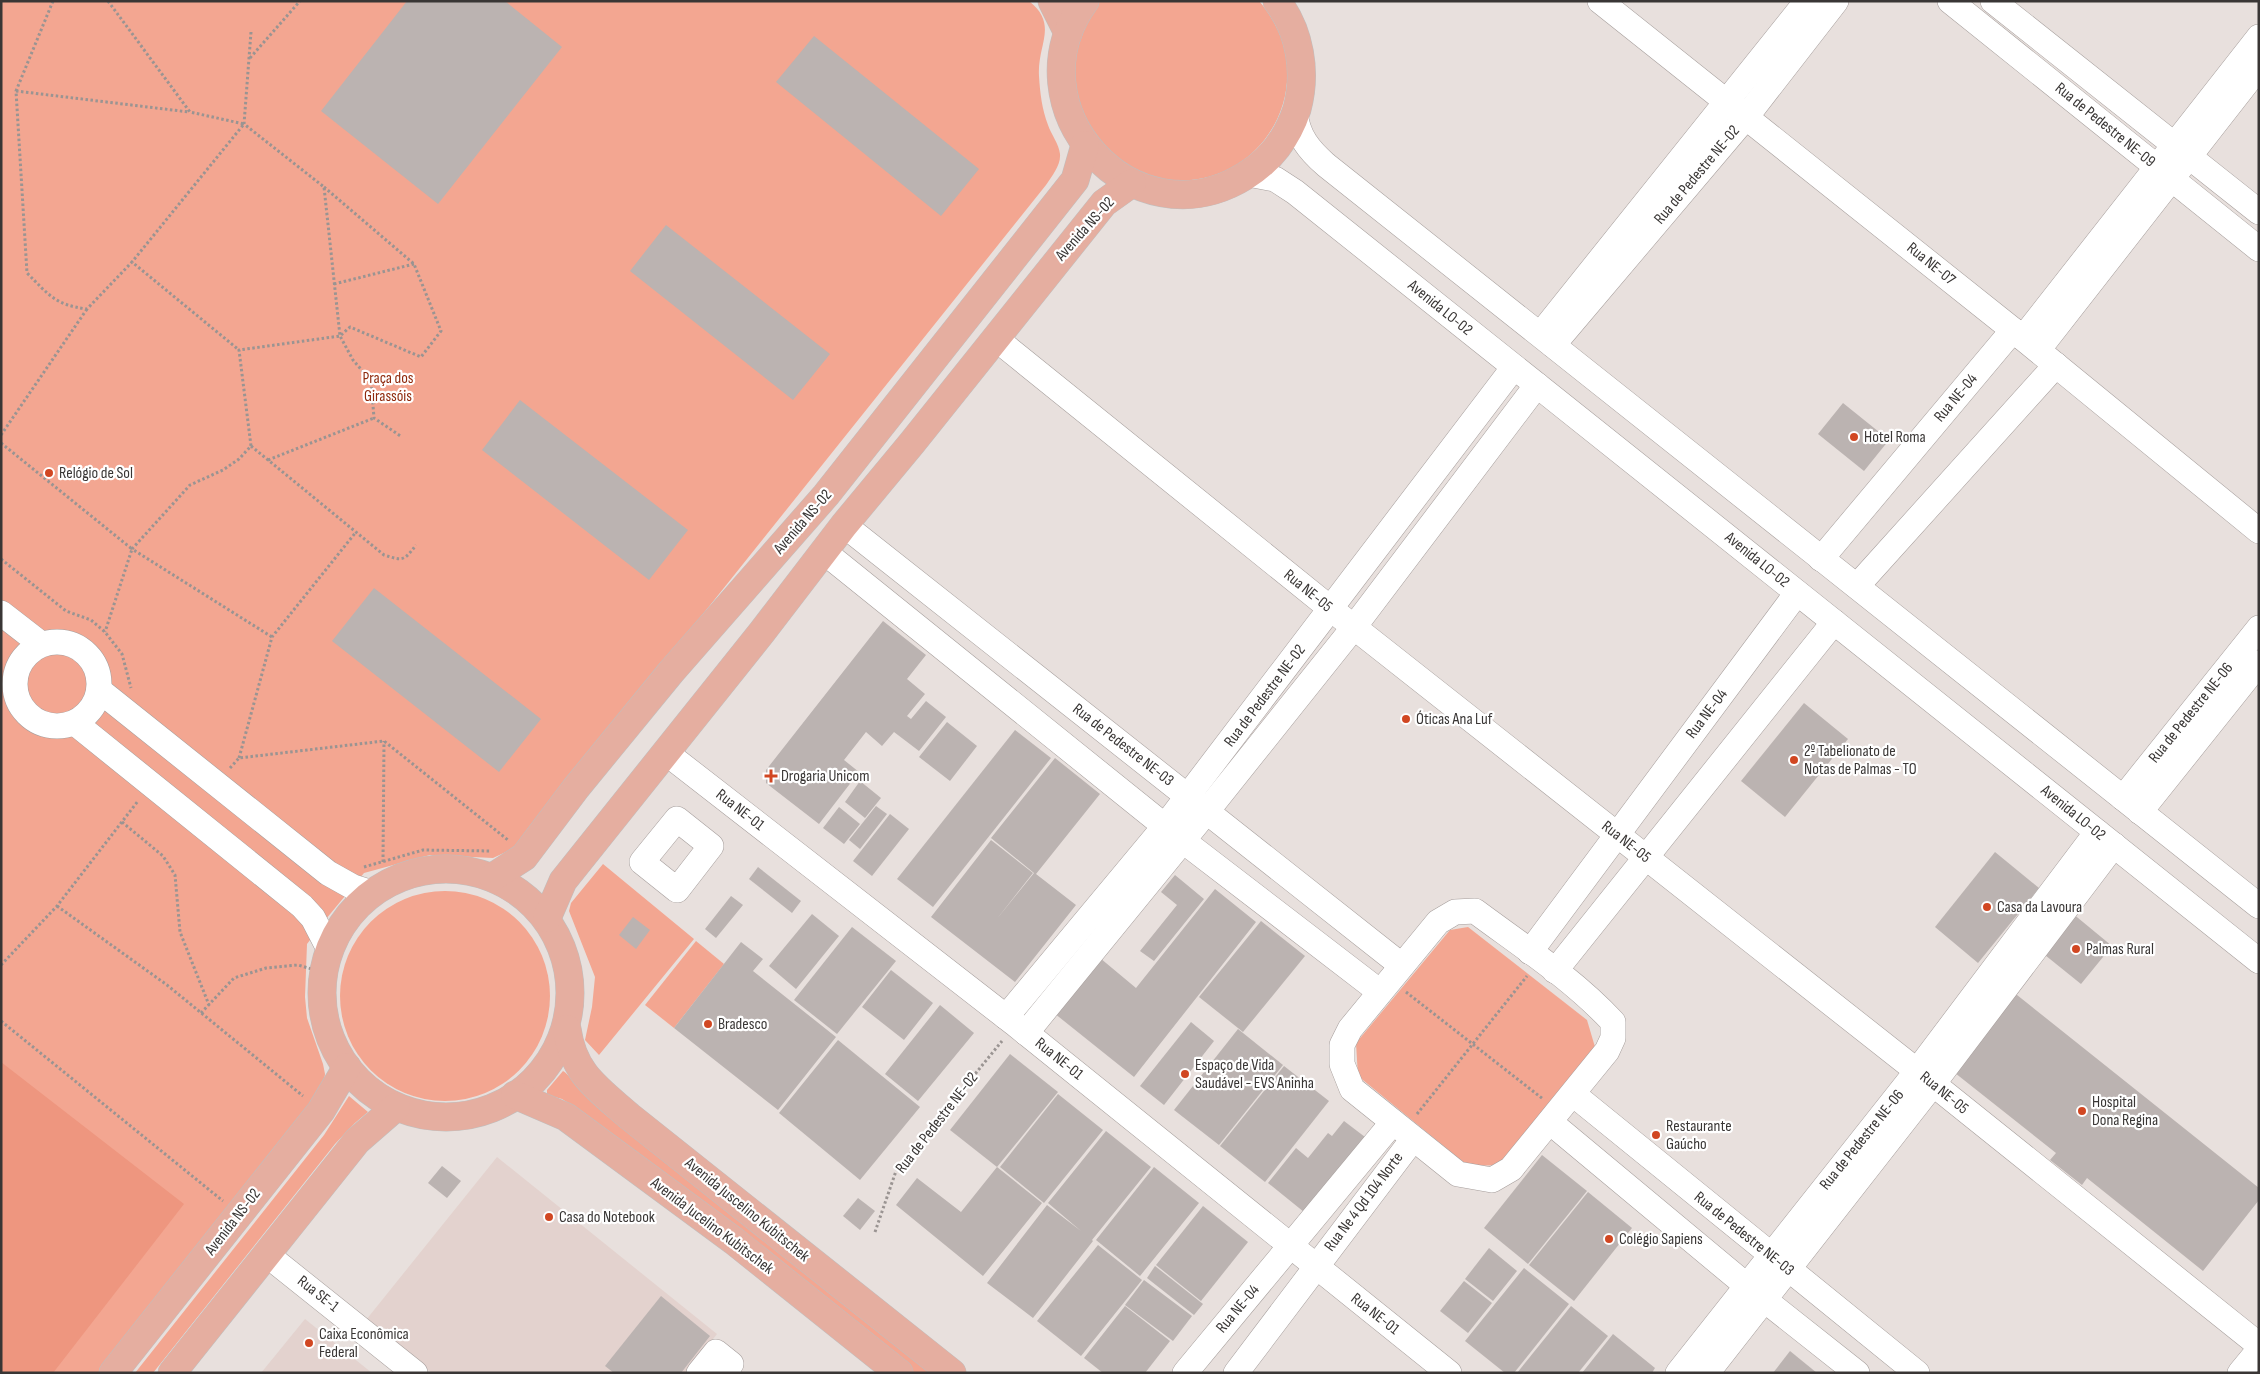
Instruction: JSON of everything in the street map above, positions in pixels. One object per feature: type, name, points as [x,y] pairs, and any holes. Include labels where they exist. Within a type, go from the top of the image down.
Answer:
[{"type":"main road","points":[[1052,1],[1068,33]]},
{"type":"main road","name":"Avenida NS-02","points":[[1085,1],[1068,33],[1061,63],[1063,93],[1070,119],[1085,145],[1109,169],[1132,183],[1164,193],[1191,194],[1219,188],[1248,174],[1277,148],[1296,113],[1301,87],[1300,55],[1292,28],[1277,2]]},
{"type":"main road","name":"Avenida NS-02","points":[[493,877],[524,858],[576,788],[671,672],[826,495],[1075,180],[1085,145]]},
{"type":"main road","name":"Avenida NS-02","points":[[547,918],[563,881],[762,632],[823,551],[912,444],[1104,203],[1132,183]]},
{"type":"main road","points":[[444,870],[472,871],[493,877],[519,890],[547,918],[560,943],[568,973],[567,1029],[545,1067],[515,1095],[496,1106],[468,1115],[433,1117],[396,1107],[370,1089],[346,1067],[328,1036],[322,1007],[325,959],[348,916],[372,893],[399,879],[420,872],[444,870]]},
{"type":"main road","name":"Avenida Juscelino Kubitschek","points":[[567,1029],[568,1042],[576,1063],[606,1096],[769,1229],[952,1373]]},
{"type":"main road","name":"Avenida NS-02","points":[[113,1373],[321,1111],[346,1067]]},
{"type":"main road","name":"Avenida Jucelino Kubitschek","points":[[515,1095],[566,1117],[734,1241],[899,1373]]},
{"type":"main road","points":[[172,1373],[357,1141],[396,1107]]},
{"type":"street","name":"Rua NE-07","points":[[1600,1],[1727,101],[2259,530]]},
{"type":"street","name":"Rua de Pedestre NE-02","points":[[1546,340],[1727,101],[1807,1]]},
{"type":"street","name":"Rua de Pedestre NE-02","points":[[1546,340],[1746,117],[1836,1]]},
{"type":"street","name":"Rua de Pedestre NE-09","points":[[1950,1],[2259,249]]},
{"type":"street","name":"Rua de Pedestre NE-09","points":[[1994,1],[2259,212]]},
{"type":"street","points":[[2181,151],[2259,37]]},
{"type":"street","points":[[1857,586],[2032,346],[2164,172],[2259,67]]},
{"type":"street","points":[[1296,113],[1301,137],[1318,158],[2259,906]]},
{"type":"street","name":"Avenida LO-02","points":[[1248,174],[1272,178],[1288,187],[2259,961]]},
{"type":"street","name":"Rua NE-05","points":[[995,338],[1331,609],[1925,1078],[2259,1345]]},
{"type":"street","name":"Rua NE-04","points":[[1821,559],[2032,346]]},
{"type":"street","name":"Rua de Pedestre NE-02","points":[[1174,833],[1188,796],[1514,367]]},
{"type":"street","name":"Rua de Pedestre NE-02","points":[[1016,1025],[1174,833],[1207,811],[1354,626],[1537,385]]},
{"type":"street","name":"Rua de Pedestre NE-03","points":[[844,525],[1207,811],[1390,979]]},
{"type":"street","points":[[823,551],[1174,833],[1390,979]]},
{"type":"street","name":"Rua NE-04","points":[[1618,835],[1797,593]]},
{"type":"street","points":[[1,612],[41,644]]},
{"type":"street","points":[[1542,961],[1645,856],[1834,622]]},
{"type":"street","name":"Rua de Pedestre NE-06","points":[[2132,805],[2259,628]]},
{"type":"street","points":[[61,642],[80,648],[97,670],[99,690],[90,710],[75,722],[64,726],[53,726],[31,718],[17,700],[8,672],[41,644],[61,642]]},
{"type":"street","name":"Rua de Pedestre NE-06","points":[[2132,805],[2259,663]]},
{"type":"street","points":[[99,690],[328,873],[353,887],[372,893]]},
{"type":"street","points":[[75,722],[302,906],[313,918],[325,959]]},
{"type":"street","name":"Rua NE-01","points":[[665,752],[1016,1025],[1449,1373]]},
{"type":"street","points":[[1542,961],[1618,835]]},
{"type":"street","name":"Rua de Pedestre NE-06","points":[[1707,1373],[1756,1293],[1779,1262],[1925,1078],[2106,839]]},
{"type":"street","points":[[1475,911],[1542,961],[1599,1008],[1612,1022],[1613,1038],[1607,1051],[1512,1169],[1492,1180],[1458,1174],[1352,1090],[1342,1064],[1342,1045],[1350,1029],[1438,922],[1455,912],[1475,911]]},
{"type":"street","points":[[1560,1109],[1756,1293],[1857,1373]]},
{"type":"street","name":"Rua de Pedestre NE-03","points":[[1560,1109],[1779,1262],[1916,1373]]},
{"type":"street","name":"Rua Ne 4 Qd 104 Norte","points":[[1291,1245],[1403,1130]]},
{"type":"street","name":"Rua Ne 4 Qd 104 Norte","points":[[1316,1266],[1403,1130]]},
{"type":"street","name":"Rua NE-04","points":[[1185,1373],[1291,1245]]},
{"type":"street","name":"Rua SE-1","points":[[266,1254],[415,1373]]},
{"type":"street","points":[[1236,1373],[1316,1266]]},
{"type":"street","name":"Rua de Pedestre NE-06","points":[[1678,1373],[1756,1293]]},
{"type":"street","points":[[2240,1373],[2259,1350]]},
{"type":"street","points":[[699,1373],[723,1363]]},
{"type":"path","points":[[53,1],[16,91],[27,273],[55,300],[68,307],[87,309]]},
{"type":"path","points":[[108,1],[190,112]]},
{"type":"path","points":[[249,59],[300,1]]},
{"type":"path","points":[[1,435],[87,309],[132,262],[244,124],[251,32]]},
{"type":"path","points":[[16,91],[190,112],[244,124],[324,187],[414,264],[441,331],[421,357],[350,327],[340,336],[239,350]]},
{"type":"path","points":[[324,187],[340,336],[353,360],[370,381],[374,418],[402,437]]},
{"type":"path","points":[[132,262],[239,350],[251,446],[384,555],[400,560],[407,557],[416,545]]},
{"type":"path","points":[[334,284],[414,264]]},
{"type":"path","points":[[268,460],[374,418]]},
{"type":"path","points":[[1,443],[132,549],[272,637]]},
{"type":"path","points":[[105,632],[132,549],[190,484],[223,470],[239,460],[251,446]]},
{"type":"path","points":[[236,775],[228,769],[239,758],[272,637],[356,532]]},
{"type":"path","points":[[1,558],[62,608],[91,620],[105,632],[122,654],[133,692]]},
{"type":"path","points":[[239,758],[384,741],[510,842],[507,845]]},
{"type":"path","points":[[383,862],[384,741]]},
{"type":"path","points":[[1,965],[57,906],[151,785]]},
{"type":"path","points":[[122,822],[163,856],[174,875],[180,932],[209,1005]]},
{"type":"path","points":[[356,867],[430,850],[482,852],[497,850]]},
{"type":"path","points":[[57,906],[167,985],[321,1111]]},
{"type":"path","points":[[201,1013],[234,978],[266,968],[298,965],[325,959]]},
{"type":"path","points":[[1403,1130],[1542,961]]},
{"type":"path","points":[[1390,979],[1560,1109]]},
{"type":"path","points":[[1,1021],[239,1214]]},
{"type":"path","name":"Rua de Pedestre NE-02","points":[[875,1232],[896,1171],[1016,1025]]},
{"type":"shaded area","points":[[1,1062],[184,1204],[53,1373],[1,1373]]},
{"type":"shaded area","points":[[497,1157],[717,1334],[686,1373],[432,1373],[366,1320]]},
{"type":"shaded area","points":[[305,1319],[372,1373],[261,1373]]},
{"type":"green space","name":"Praça dos Girassóis","points":[[1,1],[1029,1],[1043,18],[1045,27],[1039,65],[1041,95],[1046,119],[1060,154],[1058,166],[1046,185],[520,843],[493,858],[430,855],[364,873],[326,919],[307,944],[305,997],[307,1018],[325,1074],[324,1083],[317,1097],[98,1373],[1,1373]]},
{"type":"green space","points":[[1099,1],[1259,1],[1279,32],[1287,65],[1285,98],[1273,127],[1253,152],[1226,171],[1194,180],[1157,178],[1124,165],[1107,153],[1080,110],[1073,64],[1073,56],[1077,45],[1088,19]]},
{"type":"green space","points":[[603,864],[694,939],[599,1055],[585,1040],[592,1007],[595,977],[569,911],[571,903]]},
{"type":"green space","points":[[445,891],[465,893],[494,903],[512,915],[526,929],[542,956],[548,976],[550,996],[548,1016],[538,1045],[526,1063],[512,1077],[485,1093],[465,1099],[445,1101],[425,1099],[396,1089],[378,1077],[364,1063],[348,1036],[342,1016],[340,996],[342,976],[352,947],[364,929],[378,915],[405,899],[425,893]]},
{"type":"green space","points":[[1468,927],[1587,1020],[1595,1047],[1502,1165],[1468,1166],[1358,1076],[1356,1043],[1450,930]]},
{"type":"green space","points":[[696,941],[724,964],[674,1028],[645,1005]]},
{"type":"green space","points":[[563,1071],[590,1100],[933,1373],[909,1373],[580,1111],[562,1099],[547,1095],[547,1090]]},
{"type":"green space","points":[[349,1096],[368,1112],[335,1144],[153,1373],[135,1373],[324,1135]]},
{"type":"building","points":[[407,1],[505,1],[562,47],[438,204],[321,111]]},
{"type":"building","points":[[814,36],[979,169],[941,216],[776,82]]},
{"type":"building","points":[[666,225],[830,354],[793,400],[630,271]]},
{"type":"building","points":[[520,400],[688,530],[649,580],[482,450]]},
{"type":"building","name":"Hotel Roma","points":[[1843,403],[1889,440],[1864,471],[1818,434]]},
{"type":"building","points":[[374,588],[541,719],[499,772],[332,641]]},
{"type":"building","points":[[883,621],[926,655],[907,679],[925,694],[907,716],[911,719],[926,701],[946,717],[919,751],[894,732],[882,746],[866,732],[844,760],[859,772],[819,824],[766,783],[766,770]]},
{"type":"building","name":"2º Tabelionato de Notas de Palmas - TO","points":[[1804,703],[1848,739],[1785,817],[1741,781]]},
{"type":"building","points":[[947,722],[977,746],[950,781],[919,757]]},
{"type":"building","points":[[1015,730],[1051,758],[933,907],[897,879]]},
{"type":"building","points":[[1055,758],[1100,794],[1036,874],[1076,905],[1015,982],[931,917],[991,840],[1033,873],[996,920],[1034,873],[991,838]]},
{"type":"building","points":[[860,781],[881,798],[865,818],[845,802]]},
{"type":"building","points":[[876,806],[887,814],[860,849],[849,840]]},
{"type":"building","points":[[839,807],[860,824],[844,844],[823,828]]},
{"type":"building","points":[[890,814],[909,829],[872,876],[853,861]]},
{"type":"building","name":"Casa da Lavoura","points":[[1995,852],[2039,888],[1978,963],[1935,927]]},
{"type":"building","points":[[758,867],[801,901],[792,913],[749,879]]},
{"type":"building","points":[[1175,875],[1204,899],[1154,961],[1140,951],[1177,905],[1161,892]]},
{"type":"building","points":[[1215,889],[1256,922],[1134,1077],[1049,1009],[1094,953],[1136,988]]},
{"type":"building","points":[[731,896],[743,905],[716,938],[705,929]]},
{"type":"building","name":"Palmas Rural","points":[[2072,913],[2112,946],[2081,984],[2040,951]]},
{"type":"building","points":[[812,914],[839,936],[796,989],[769,966]]},
{"type":"building","points":[[633,917],[650,930],[636,949],[619,935]]},
{"type":"building","points":[[1261,921],[1305,956],[1243,1032],[1199,997]]},
{"type":"building","points":[[852,927],[896,961],[837,1034],[794,1000]]},
{"type":"building","points":[[741,942],[763,959],[753,971],[836,1037],[778,1110],[674,1028]]},
{"type":"building","points":[[891,970],[933,1003],[904,1040],[862,1007]]},
{"type":"building","name":"Hospital Dona Regina","points":[[2012,991],[2259,1188],[2259,1200],[2203,1271],[2087,1178],[2082,1185],[2050,1160],[2056,1153],[1950,1069]]},
{"type":"building","points":[[940,1005],[974,1033],[918,1101],[885,1074]]},
{"type":"building","points":[[1191,1022],[1214,1041],[1164,1105],[1140,1086]]},
{"type":"building","points":[[1238,1029],[1283,1065],[1219,1145],[1174,1110]]},
{"type":"building","points":[[838,1040],[920,1107],[860,1180],[779,1113]]},
{"type":"building","points":[[1010,1054],[1058,1092],[997,1167],[950,1130]]},
{"type":"building","points":[[1284,1066],[1329,1101],[1265,1182],[1220,1146]]},
{"type":"building","points":[[1058,1094],[1103,1130],[1044,1203],[1000,1167]]},
{"type":"building","points":[[1344,1121],[1365,1137],[1304,1212],[1268,1183],[1296,1148],[1308,1158],[1328,1133],[1332,1136]]},
{"type":"building","points":[[1106,1131],[1151,1167],[1092,1240],[1033,1318],[987,1283],[1047,1205],[1081,1231],[1048,1203]]},
{"type":"building","points":[[1542,1155],[1587,1191],[1528,1264],[1484,1228]]},
{"type":"building","points":[[442,1166],[461,1181],[447,1198],[428,1183]]},
{"type":"building","points":[[997,1167],[1042,1203],[983,1276],[896,1205],[917,1178],[961,1212]]},
{"type":"building","points":[[1154,1167],[1199,1203],[1140,1276],[1096,1240]]},
{"type":"building","points":[[1588,1192],[1632,1228],[1574,1301],[1529,1265]]},
{"type":"building","points":[[858,1198],[875,1211],[860,1230],[843,1216]]},
{"type":"building","points":[[1203,1206],[1248,1242],[1201,1301],[1156,1265]]},
{"type":"building","points":[[1098,1245],[1142,1280],[1081,1356],[1037,1321]]},
{"type":"building","points":[[1489,1248],[1517,1271],[1493,1301],[1465,1279]]},
{"type":"building","points":[[1155,1266],[1203,1304],[1194,1315],[1147,1278]]},
{"type":"building","points":[[1524,1268],[1569,1304],[1514,1373],[1505,1373],[1465,1341]]},
{"type":"building","points":[[1144,1280],[1192,1316],[1173,1341],[1125,1305]]},
{"type":"building","points":[[1464,1281],[1492,1303],[1468,1333],[1440,1311]]},
{"type":"building","points":[[661,1296],[710,1336],[681,1373],[614,1373],[605,1366]]},
{"type":"building","points":[[1125,1306],[1170,1341],[1145,1373],[1103,1373],[1084,1358]]},
{"type":"building","points":[[1571,1306],[1608,1336],[1578,1373],[1517,1373]]},
{"type":"building","points":[[1613,1334],[1655,1368],[1652,1373],[1582,1373]]},
{"type":"building","points":[[1790,1351],[1817,1373],[1773,1373]]},
{"type":"place","name":"Hotel Roma","points":[[1854,437]]},
{"type":"place","name":"Relógio de Sol","points":[[49,473]]},
{"type":"place","name":"Óticas Ana Luf","points":[[1406,719]]},
{"type":"place","name":"2º Tabelionato de Notas de Palmas - TO","points":[[1794,760]]},
{"type":"place","name":"Drogaria Unicom","points":[[771,776]]},
{"type":"place","name":"Casa da Lavoura","points":[[1987,907]]},
{"type":"place","name":"Palmas Rural","points":[[2076,949]]},
{"type":"place","name":"Bradesco","points":[[708,1024]]},
{"type":"place","name":"Espaço de Vida Saudável - EVS Aninha","points":[[1185,1074]]},
{"type":"place","name":"Hospital Dona Regina","points":[[2082,1111]]},
{"type":"place","name":"Restaurante Gaúcho","points":[[1656,1135]]},
{"type":"place","name":"Casa do Notebook","points":[[549,1217]]},
{"type":"place","name":"Colégio Sapiens","points":[[1609,1239]]},
{"type":"place","name":"Caixa Econômica Federal","points":[[309,1343]]}]
